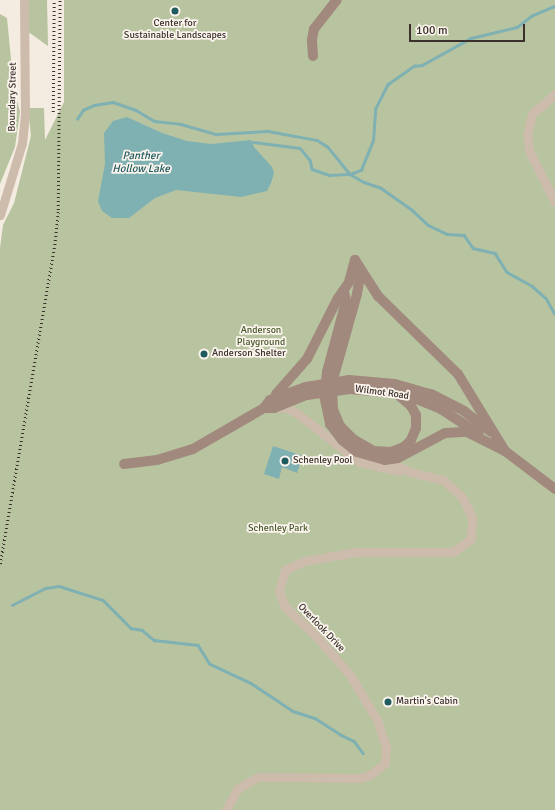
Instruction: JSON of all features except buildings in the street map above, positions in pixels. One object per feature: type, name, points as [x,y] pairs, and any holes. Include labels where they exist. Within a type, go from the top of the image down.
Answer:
[{"type":"main road","points":[[313,56],[312,40],[314,29],[337,0]]},
{"type":"main road","points":[[270,405],[307,359],[338,298],[344,291],[355,260],[360,271],[378,296],[458,374],[494,441]]},
{"type":"main road","points":[[360,271],[357,294],[332,383],[331,400],[335,416],[344,431],[366,448],[383,452],[398,450],[411,440],[416,422],[411,406],[396,393]]},
{"type":"main road","points":[[344,291],[378,296]]},
{"type":"main road","points":[[344,291],[346,301],[325,384],[326,414],[336,432],[348,446],[366,456],[385,460],[398,458],[436,437],[457,431],[467,432],[494,441],[555,489]]},
{"type":"main road","name":"Wilmot Road","points":[[349,384],[396,393],[441,409],[494,441]]},
{"type":"main road","name":"Wilmot Road","points":[[124,464],[157,460],[188,451],[219,436],[270,405],[307,391],[349,384],[395,384],[431,394],[464,411],[494,441]]},
{"type":"street","name":"Boundary Street","points":[[0,215],[22,143],[24,0]]},
{"type":"street","points":[[555,94],[532,114],[527,135],[530,153],[555,202]]},
{"type":"street","name":"Overlook Drive","points":[[226,810],[237,789],[258,777],[360,778],[370,775],[385,763],[386,747],[377,720],[350,675],[317,637],[285,607],[279,591],[285,570],[304,562],[356,552],[452,552],[471,539],[472,517],[462,497],[443,480],[408,471],[359,462],[298,414],[285,407],[270,405]]},
{"type":"street","name":"Overlook Drive","points":[[385,460],[408,471]]},
{"type":"green space","points":[[27,0],[47,0],[48,46],[27,31]]},
{"type":"green space","name":"Schenley Park","points":[[64,0],[555,0],[555,810],[0,810],[0,248],[3,225],[14,203],[31,136],[28,108],[44,108],[45,140],[64,102]]},
{"type":"green space","points":[[0,14],[7,18],[14,90],[20,112],[15,147],[0,184]]},
{"type":"water","name":"Panther Hollow Lake","points":[[127,117],[162,133],[187,141],[211,144],[251,140],[254,147],[272,167],[274,173],[271,183],[267,191],[241,197],[176,190],[155,198],[129,218],[112,218],[102,211],[98,201],[105,164],[104,133],[113,121]]},
{"type":"water","name":"Schenley Pool","points":[[273,446],[303,456],[297,473],[282,467],[279,479],[264,474]]},
{"type":"waterway","points":[[253,142],[300,148],[310,160],[312,169],[329,175],[350,174],[361,170],[373,141],[375,109],[388,84],[414,66],[422,65],[471,38],[517,27],[531,16],[555,6]]},
{"type":"waterway","points":[[77,119],[83,110],[94,105],[113,102],[136,110],[154,121],[181,124],[217,134],[268,131],[317,140],[328,147],[350,174],[364,182],[381,188],[411,209],[428,225],[447,234],[464,235],[473,248],[495,253],[507,272],[532,286],[546,298],[555,314]]},
{"type":"waterway","points":[[12,605],[46,588],[59,586],[103,600],[131,628],[142,630],[154,640],[198,645],[210,664],[251,683],[293,711],[315,718],[341,735],[354,741],[363,753]]},
{"type":"railway","points":[[53,112],[54,0]]},
{"type":"railway","points":[[0,564],[55,241],[58,210],[60,0]]},
{"type":"place","name":"Center for Sustainable Landscapes","points":[[175,11]]},
{"type":"place","name":"Anderson Shelter","points":[[204,354]]},
{"type":"place","name":"Schenley Pool","points":[[285,461]]},
{"type":"place","name":"Martin's Cabin","points":[[388,702]]},
{"type":"park label","name":"Anderson Playground","points":[[261,336]]}]
